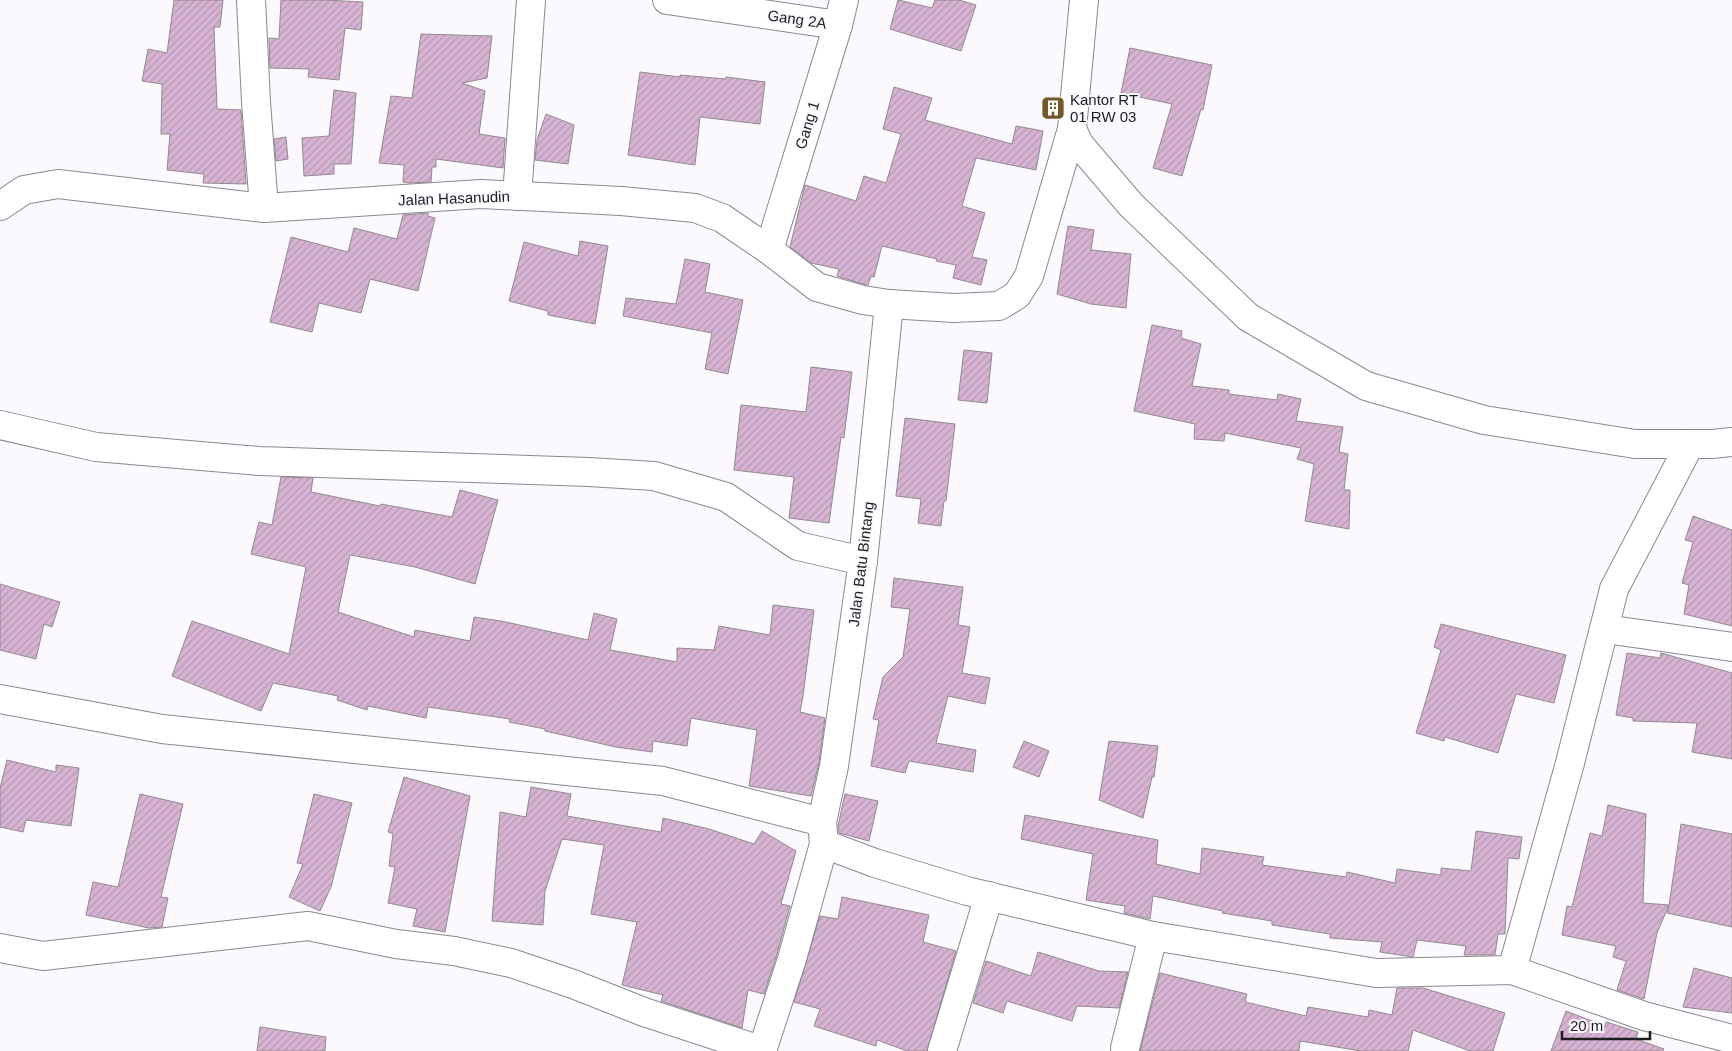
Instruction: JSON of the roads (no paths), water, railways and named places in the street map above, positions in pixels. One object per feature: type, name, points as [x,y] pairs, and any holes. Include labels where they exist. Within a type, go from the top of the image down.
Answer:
[{"type":"street","points":[[251,0],[264,208]]},
{"type":"street","points":[[517,196],[532,0]]},
{"type":"street","name":"Gang 2A","points":[[667,0],[841,12]]},
{"type":"street","name":"Jalan Hasanudin","points":[[0,206],[24,190],[58,184],[264,208],[481,194],[621,201],[695,208],[722,218],[769,250],[817,287],[863,300],[888,304],[954,308],[999,306],[1017,295],[1029,276],[1072,129],[1084,0]]},
{"type":"street","name":"Gang 1","points":[[769,250],[841,12]]},
{"type":"street","points":[[1072,129],[1079,144],[1131,205],[1248,317],[1366,386],[1484,420],[1635,444],[1732,442]]},
{"type":"street","name":"Jalan Batu Bintang","points":[[762,1051],[792,959],[823,833],[863,561],[888,304]]},
{"type":"street","points":[[0,425],[96,447],[258,461],[589,472],[654,476],[726,498],[798,546],[863,561]]},
{"type":"street","points":[[1512,970],[1570,763],[1614,589],[1690,444]]},
{"type":"street","points":[[1605,629],[1732,647]]},
{"type":"street","points":[[0,699],[162,730],[663,781],[823,833],[875,863],[990,896],[1153,936],[1376,973],[1512,970],[1644,1016],[1732,1039]]},
{"type":"street","points":[[942,1051],[990,896]]},
{"type":"street","points":[[0,948],[42,956],[308,926],[396,944],[454,951],[510,963],[573,984],[644,1012],[762,1051]]},
{"type":"street","points":[[1124,1048],[1153,936]]},
{"type":"place","name":"Kantor RT 01 RW 03","points":[[1053,108]]}]
